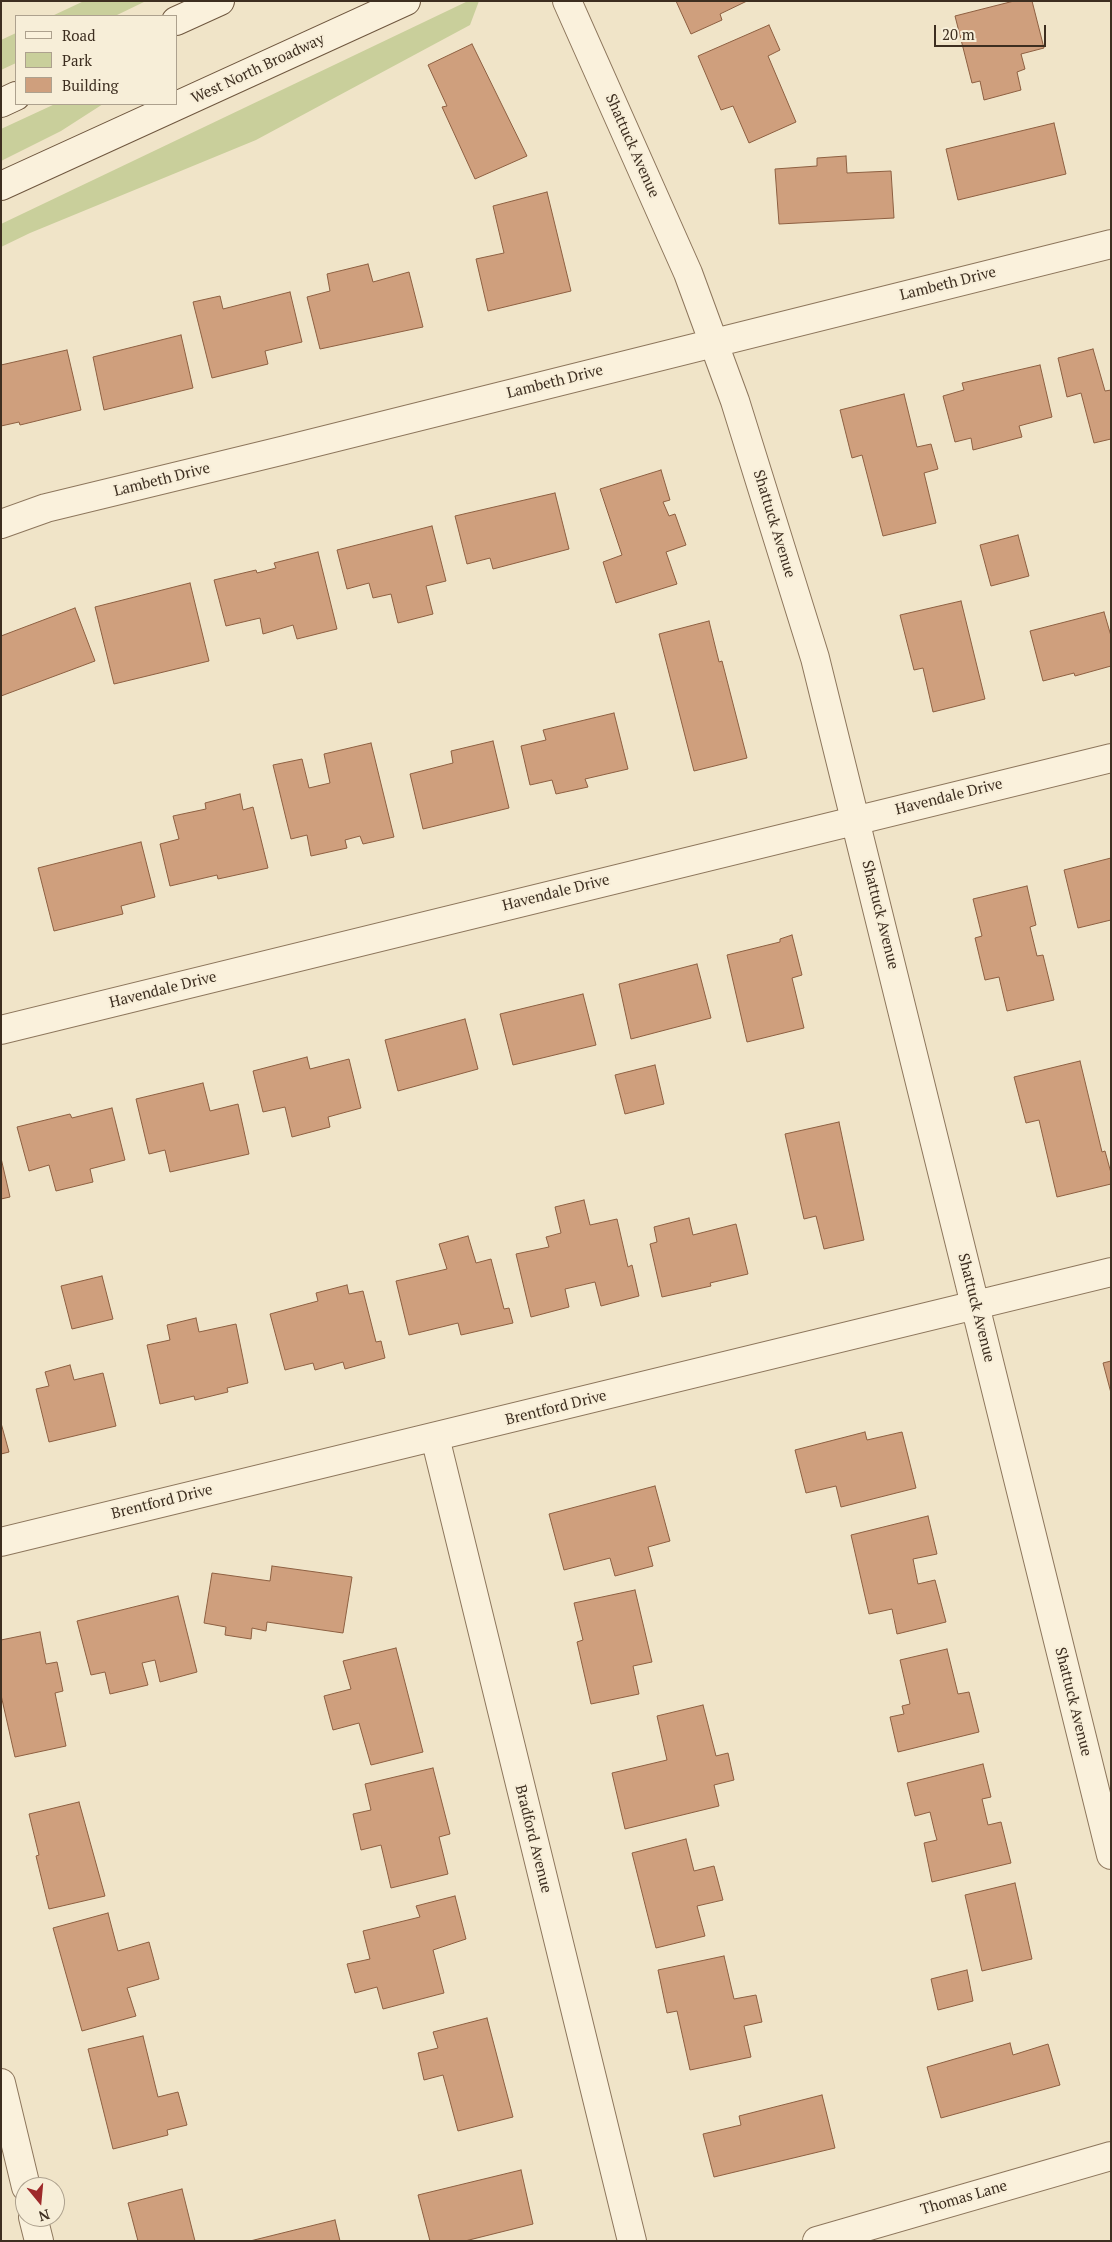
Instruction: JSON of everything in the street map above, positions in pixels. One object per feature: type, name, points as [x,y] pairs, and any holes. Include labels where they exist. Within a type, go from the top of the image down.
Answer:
[{"type":"street","points":[[178,21],[220,1]]},
{"type":"street","name":"West North Broadway","points":[[1,186],[406,1]]},
{"type":"street","name":"Shattuck Avenue","points":[[567,1],[688,273],[735,401],[815,658],[1111,1855]]},
{"type":"street","points":[[1,102],[15,96]]},
{"type":"street","name":"Lambeth Drive","points":[[1,524],[46,508],[1111,244]]},
{"type":"street","name":"Havendale Drive","points":[[1,1030],[1111,758]]},
{"type":"street","name":"Brentford Drive","points":[[1,1542],[1111,1272]]},
{"type":"street","name":"Bradford Avenue","points":[[435,1437],[632,2241]]},
{"type":"street","points":[[1,2084],[24,2177]]},
{"type":"street","name":"Thomas Lane","points":[[817,2241],[1111,2156]]},
{"type":"street","points":[[36,2227],[39,2241]]},
{"type":"green space","points":[[84,1],[146,1],[117,15],[54,15]]},
{"type":"green space","points":[[468,1],[479,1],[470,25],[256,140],[30,233],[1,247],[1,224]]},
{"type":"green space","points":[[15,33],[15,63],[1,70],[1,40]]},
{"type":"green space","points":[[53,105],[101,105],[61,131],[1,161],[1,129]]},
{"type":"building","points":[[676,1],[747,1],[720,14],[722,20],[691,34]]},
{"type":"building","points":[[1014,1],[1032,1],[1044,48],[1021,54],[1025,69],[1017,72],[1021,90],[984,100],[980,81],[972,83],[955,16]]},
{"type":"building","points":[[769,25],[780,50],[768,56],[796,122],[749,143],[733,106],[721,110],[698,56]]},
{"type":"building","points":[[472,44],[527,156],[475,179],[442,107],[447,106],[428,65]]},
{"type":"building","points":[[1054,123],[1066,174],[958,200],[946,149]]},
{"type":"building","points":[[846,156],[847,173],[891,171],[894,218],[779,224],[775,169],[817,166],[817,158]]},
{"type":"building","points":[[547,192],[571,291],[488,311],[476,259],[504,253],[493,206]]},
{"type":"building","points":[[368,264],[373,282],[409,272],[423,327],[320,349],[307,297],[330,291],[327,274]]},
{"type":"building","points":[[290,292],[302,342],[265,351],[268,364],[212,378],[193,302],[220,296],[223,309]]},
{"type":"building","points":[[181,335],[193,388],[104,410],[93,357]]},
{"type":"building","points":[[1093,349],[1105,391],[1111,390],[1111,439],[1094,443],[1081,393],[1067,397],[1058,358]]},
{"type":"building","points":[[67,350],[81,410],[20,425],[19,422],[1,426],[1,365]]},
{"type":"building","points":[[1040,365],[1052,417],[1019,426],[1022,437],[973,450],[971,438],[955,442],[943,396],[964,390],[962,383]]},
{"type":"building","points":[[904,394],[917,447],[931,444],[938,469],[924,473],[936,523],[883,536],[862,455],[852,458],[840,410]]},
{"type":"building","points":[[661,470],[670,500],[663,502],[669,516],[675,514],[686,545],[666,552],[677,584],[616,603],[603,562],[622,555],[600,489]]},
{"type":"building","points":[[555,493],[569,549],[493,569],[490,558],[467,564],[455,516]]},
{"type":"building","points":[[432,526],[446,581],[426,586],[433,614],[398,623],[391,594],[373,598],[369,583],[347,589],[337,550]]},
{"type":"building","points":[[1018,535],[1029,576],[991,586],[980,545]]},
{"type":"building","points":[[318,552],[337,629],[297,639],[293,625],[263,634],[260,618],[226,626],[214,580],[256,570],[257,573],[276,568],[274,563]]},
{"type":"building","points":[[190,583],[209,661],[114,684],[95,607]]},
{"type":"building","points":[[961,601],[985,699],[933,712],[923,668],[914,670],[900,615]]},
{"type":"building","points":[[75,608],[95,661],[1,696],[1,636]]},
{"type":"building","points":[[1104,612],[1111,636],[1111,666],[1075,676],[1074,673],[1043,681],[1030,631]]},
{"type":"building","points":[[709,621],[719,662],[722,661],[747,758],[694,771],[659,634]]},
{"type":"building","points":[[614,713],[628,769],[585,779],[588,787],[556,794],[552,780],[530,785],[521,746],[546,740],[543,730]]},
{"type":"building","points":[[493,741],[509,808],[423,829],[410,774],[453,763],[451,751]]},
{"type":"building","points":[[371,743],[394,837],[363,844],[360,836],[345,840],[347,848],[311,856],[307,835],[291,839],[273,765],[302,759],[309,788],[330,783],[324,754]]},
{"type":"building","points":[[240,794],[243,810],[253,807],[268,868],[218,879],[217,875],[170,886],[160,844],[179,839],[173,816],[206,809],[205,803]]},
{"type":"building","points":[[141,842],[155,897],[121,906],[123,914],[54,931],[38,868]]},
{"type":"building","points":[[1111,858],[1111,920],[1078,928],[1064,870]]},
{"type":"building","points":[[1027,886],[1036,925],[1030,927],[1037,956],[1043,955],[1054,1000],[1007,1011],[999,977],[985,980],[975,938],[982,936],[973,899]]},
{"type":"building","points":[[792,935],[802,975],[792,978],[804,1028],[747,1042],[727,955],[780,942],[780,939]]},
{"type":"building","points":[[697,964],[711,1018],[631,1039],[619,984]]},
{"type":"building","points":[[583,994],[596,1045],[513,1065],[500,1014]]},
{"type":"building","points":[[465,1019],[478,1069],[398,1091],[385,1040]]},
{"type":"building","points":[[307,1057],[310,1069],[349,1059],[361,1108],[328,1117],[330,1127],[292,1137],[285,1107],[263,1112],[253,1071]]},
{"type":"building","points":[[1080,1061],[1102,1152],[1105,1151],[1111,1173],[1111,1184],[1057,1197],[1039,1120],[1026,1123],[1014,1077]]},
{"type":"building","points":[[655,1065],[664,1104],[625,1114],[615,1075]]},
{"type":"building","points":[[203,1083],[210,1111],[238,1104],[249,1154],[170,1172],[165,1150],[149,1154],[136,1099]]},
{"type":"building","points":[[112,1108],[125,1160],[90,1169],[93,1182],[56,1191],[49,1165],[29,1171],[17,1127],[70,1114],[72,1118]]},
{"type":"building","points":[[839,1122],[864,1240],[824,1249],[816,1216],[804,1219],[785,1134]]},
{"type":"building","points":[[1,1158],[10,1197],[1,1199]]},
{"type":"building","points":[[584,1200],[590,1225],[617,1219],[628,1267],[632,1265],[639,1296],[601,1306],[595,1282],[565,1289],[569,1307],[531,1317],[516,1254],[549,1247],[546,1237],[561,1233],[555,1207]]},
{"type":"building","points":[[689,1218],[693,1235],[736,1224],[748,1274],[710,1283],[711,1286],[662,1297],[650,1244],[657,1242],[654,1227]]},
{"type":"building","points":[[468,1236],[476,1263],[491,1259],[504,1309],[509,1308],[513,1323],[461,1335],[458,1323],[409,1335],[396,1281],[447,1269],[439,1244]]},
{"type":"building","points":[[102,1276],[113,1319],[72,1329],[61,1286]]},
{"type":"building","points":[[347,1285],[349,1294],[363,1291],[376,1342],[381,1341],[385,1358],[345,1369],[343,1362],[315,1370],[313,1363],[285,1370],[270,1314],[318,1301],[316,1293]]},
{"type":"building","points":[[196,1318],[199,1332],[236,1324],[248,1383],[227,1388],[228,1392],[195,1400],[194,1396],[160,1404],[147,1345],[170,1340],[167,1325]]},
{"type":"building","points":[[1111,1361],[1111,1393],[1103,1363]]},
{"type":"building","points":[[70,1365],[74,1380],[103,1373],[116,1426],[49,1442],[36,1389],[49,1386],[45,1372]]},
{"type":"building","points":[[1,1423],[9,1452],[1,1454]]},
{"type":"building","points":[[865,1432],[867,1440],[902,1432],[916,1488],[841,1507],[836,1486],[806,1493],[795,1450]]},
{"type":"building","points":[[655,1486],[670,1541],[648,1547],[653,1566],[615,1576],[610,1558],[564,1570],[549,1514]]},
{"type":"building","points":[[928,1516],[937,1554],[913,1559],[918,1584],[935,1580],[946,1622],[897,1634],[892,1609],[869,1614],[851,1535]]},
{"type":"building","points":[[272,1566],[352,1577],[343,1633],[267,1622],[266,1631],[252,1628],[251,1639],[225,1635],[226,1627],[204,1623],[212,1573],[270,1581]]},
{"type":"building","points":[[635,1590],[652,1662],[633,1666],[639,1694],[591,1704],[577,1642],[583,1640],[574,1603]]},
{"type":"building","points":[[178,1596],[197,1672],[160,1682],[155,1660],[142,1663],[148,1685],[110,1694],[105,1672],[91,1675],[77,1621]]},
{"type":"building","points":[[40,1632],[46,1664],[57,1662],[63,1691],[55,1693],[66,1746],[15,1757],[1,1695],[1,1640]]},
{"type":"building","points":[[396,1648],[423,1752],[371,1765],[359,1723],[333,1730],[324,1696],[351,1689],[343,1661]]},
{"type":"building","points":[[947,1649],[958,1694],[969,1692],[979,1732],[898,1752],[890,1717],[904,1714],[902,1706],[910,1704],[900,1660]]},
{"type":"building","points":[[703,1705],[716,1756],[728,1753],[734,1780],[714,1785],[719,1806],[625,1829],[612,1773],[667,1760],[657,1716]]},
{"type":"building","points":[[983,1764],[991,1797],[982,1799],[988,1825],[1001,1822],[1011,1863],[932,1882],[924,1843],[937,1840],[930,1812],[915,1816],[907,1783]]},
{"type":"building","points":[[433,1768],[450,1834],[439,1837],[448,1874],[391,1888],[381,1845],[361,1850],[353,1814],[371,1810],[365,1784]]},
{"type":"building","points":[[79,1802],[105,1896],[49,1909],[36,1856],[39,1855],[29,1814]]},
{"type":"building","points":[[686,1839],[694,1871],[714,1866],[723,1900],[697,1906],[705,1936],[656,1948],[632,1853]]},
{"type":"building","points":[[1015,1883],[1032,1959],[982,1971],[965,1895]]},
{"type":"building","points":[[455,1896],[466,1939],[433,1950],[444,1993],[383,2009],[377,1987],[355,1993],[347,1964],[370,1959],[363,1931],[420,1917],[416,1906]]},
{"type":"building","points":[[108,1913],[118,1951],[149,1942],[159,1979],[127,1988],[136,2016],[82,2031],[53,1928]]},
{"type":"building","points":[[724,1956],[734,1999],[756,1995],[762,2022],[744,2026],[751,2057],[690,2070],[677,2011],[667,2013],[658,1970]]},
{"type":"building","points":[[967,1970],[973,2001],[938,2010],[931,1979]]},
{"type":"building","points":[[487,2018],[513,2117],[458,2131],[443,2075],[424,2080],[418,2053],[438,2048],[433,2032]]},
{"type":"building","points":[[143,2036],[158,2097],[178,2092],[187,2125],[167,2130],[168,2135],[113,2149],[88,2049]]},
{"type":"building","points":[[1010,2043],[1013,2055],[1048,2044],[1060,2085],[941,2118],[927,2067]]},
{"type":"building","points":[[822,2095],[835,2148],[714,2177],[703,2134],[741,2125],[739,2116]]},
{"type":"building","points":[[521,2170],[533,2224],[465,2241],[430,2241],[418,2195]]},
{"type":"building","points":[[182,2189],[195,2241],[138,2241],[128,2203]]},
{"type":"building","points":[[335,2220],[340,2241],[250,2241]]}]
